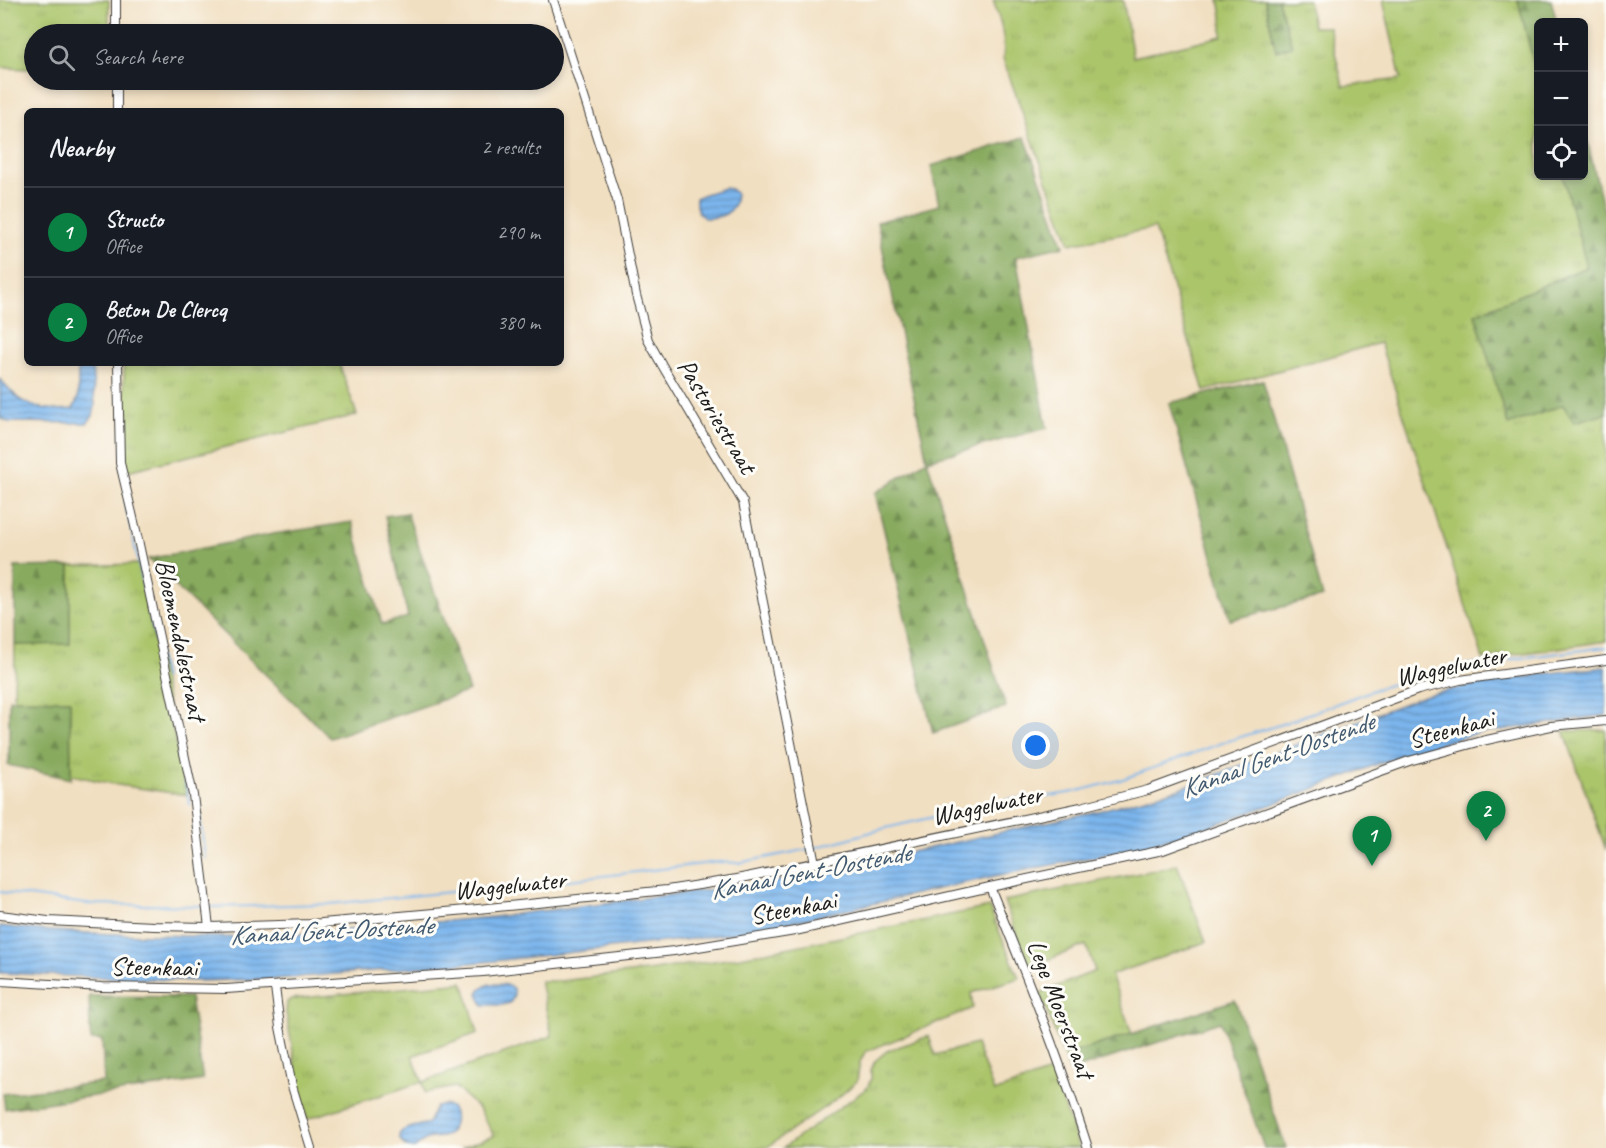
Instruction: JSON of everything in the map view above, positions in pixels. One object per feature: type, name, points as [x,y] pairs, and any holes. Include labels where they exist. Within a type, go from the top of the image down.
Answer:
[{"type":"street","points":[[116,0],[116,24]]},
{"type":"street","name":"Pastoriestraat","points":[[553,0],[561,24]]},
{"type":"street","name":"Pastoriestraat","points":[[564,34],[617,200],[636,295],[648,340],[743,502],[813,854]]},
{"type":"street","points":[[117,90],[117,108]]},
{"type":"street","name":"Bloemendalestraat","points":[[118,366],[120,464],[193,795],[209,927]]},
{"type":"street","name":"Waggelwater","points":[[0,915],[48,921],[154,926],[311,924],[667,890],[737,879],[813,854],[1082,807],[1148,790],[1418,690],[1460,680],[1606,660]]},
{"type":"street","name":"Steenkaai","points":[[0,981],[186,989],[275,987],[483,972],[674,951],[795,931],[1163,850],[1420,758],[1482,741],[1551,726],[1606,721]]},
{"type":"street","name":"Lege Moerstraat","points":[[990,887],[1040,1010],[1067,1082],[1088,1148]]},
{"type":"street","points":[[275,987],[280,1027],[292,1086],[311,1148]]},
{"type":"green space","points":[[0,0],[109,0],[109,24],[24,24],[24,69],[0,68]]},
{"type":"green space","points":[[993,0],[1123,0],[1133,57],[1222,36],[1219,0],[1265,0],[1276,50],[1292,46],[1278,0],[1308,0],[1313,27],[1329,27],[1343,86],[1401,79],[1383,0],[1518,0],[1534,64],[1534,180],[1564,180],[1587,267],[1476,314],[1564,405],[1574,422],[1606,413],[1606,641],[1483,659],[1380,343],[1204,391],[1155,228],[1070,244],[1003,59],[1003,36]]},
{"type":"green space","points":[[1265,0],[1279,0],[1292,46],[1276,51]]},
{"type":"green space","points":[[1518,0],[1551,0],[1556,18],[1534,18],[1534,64]]},
{"type":"green space","points":[[1025,137],[1064,246],[1016,257],[1047,428],[927,460],[877,222],[939,205],[931,166]]},
{"type":"green space","points":[[1588,144],[1606,218],[1606,413],[1574,422],[1563,405],[1508,425],[1475,314],[1587,267],[1564,180],[1588,180]]},
{"type":"green space","points":[[124,366],[340,366],[357,415],[127,471],[124,462]]},
{"type":"green space","points":[[1263,380],[1323,597],[1230,620],[1169,403]]},
{"type":"green space","points":[[927,460],[1006,707],[933,733],[875,493]]},
{"type":"green space","points":[[407,513],[469,691],[330,738],[148,559],[273,534],[352,522],[382,624],[408,617],[385,516]]},
{"type":"green space","points":[[138,564],[187,795],[118,785],[71,775],[70,700],[14,699],[15,645],[70,644],[70,566]]},
{"type":"green space","points":[[70,566],[70,644],[15,645],[15,567]]},
{"type":"green space","points":[[9,699],[70,700],[71,779],[8,765]]},
{"type":"green space","points":[[1606,730],[1606,850],[1564,731]]},
{"type":"green space","points":[[1177,864],[1206,942],[1111,975],[1132,1034],[1064,1056],[1040,993],[1095,971],[1086,945],[1029,967],[1004,901]]},
{"type":"green space","points":[[989,907],[1019,978],[971,993],[973,1008],[865,1052],[860,1062],[857,1081],[839,1097],[766,1148],[461,1148],[494,1136],[479,1109],[455,1087],[425,1093],[422,1082],[307,1119],[286,1013],[287,1002],[292,999],[463,982],[478,1033],[412,1056],[423,1082],[552,1036],[540,981],[560,981],[647,971],[741,957]]},
{"type":"green space","points":[[89,996],[190,997],[203,1080],[5,1109],[3,1094],[104,1082],[102,1040],[91,1040]]},
{"type":"green space","points":[[1235,1000],[1286,1148],[1264,1148],[1220,1022],[1070,1071],[1064,1056]]},
{"type":"green space","points":[[929,1036],[935,1055],[976,1044],[994,1092],[1052,1071],[1079,1148],[783,1148],[867,1088],[875,1061],[887,1051]]},
{"type":"water","points":[[724,188],[731,189],[736,194],[733,206],[722,216],[704,218],[697,209],[696,198]]},
{"type":"water","points":[[78,366],[92,366],[95,406],[93,416],[87,423],[9,422],[0,418],[0,379],[21,400],[46,409],[73,409],[78,398]]},
{"type":"water","name":"Kanaal Gent-Oostende","points":[[1606,667],[1606,715],[1474,734],[1404,754],[1190,833],[1128,850],[990,877],[766,928],[700,938],[493,961],[274,979],[199,981],[0,973],[0,926],[96,933],[269,937],[493,917],[779,881],[1102,810],[1181,788],[1424,696],[1515,678]]},
{"type":"water","points":[[490,984],[513,988],[510,1003],[483,1005],[478,993],[481,988]]},
{"type":"water","points":[[444,1105],[450,1107],[454,1113],[454,1124],[451,1131],[442,1137],[426,1140],[415,1148],[401,1141],[399,1135],[401,1132],[428,1123],[436,1107]]},
{"type":"waterway","points":[[125,502],[164,678]]},
{"type":"waterway","name":"Kanaal Gent-Oostende","points":[[814,848],[886,828],[1012,799],[1039,798],[1074,792],[1120,780],[1379,688],[1451,667],[1606,647]]},
{"type":"waterway","points":[[178,746],[190,805]]},
{"type":"waterway","points":[[198,800],[205,859]]},
{"type":"waterway","name":"Kanaal Gent-Oostende","points":[[209,907],[329,904],[553,882],[719,862],[738,863],[809,849]]},
{"type":"waterway","points":[[0,892],[86,904],[203,906]]},
{"type":"place","name":"Beton De Clercq","points":[[1486,841]]},
{"type":"place","name":"Structo","points":[[1372,866]]}]
